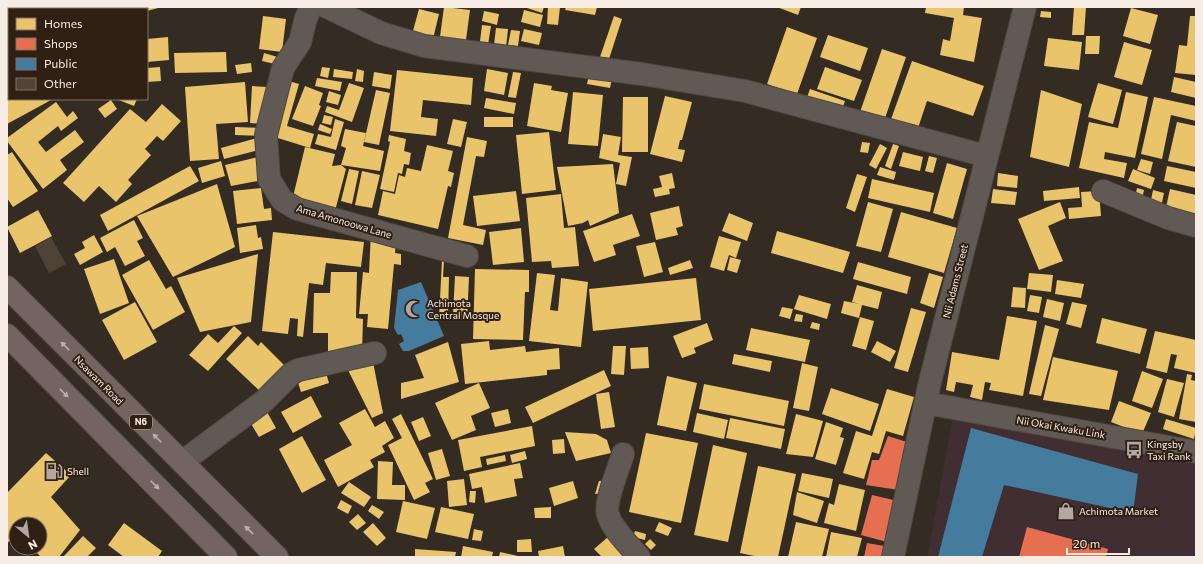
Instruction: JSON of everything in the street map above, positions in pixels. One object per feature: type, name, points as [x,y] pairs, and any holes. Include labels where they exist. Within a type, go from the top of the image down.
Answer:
[{"type":"highway","name":"Nsawam Road","points":[[7,287],[277,557]]},
{"type":"highway","points":[[7,335],[226,557]]},
{"type":"street","name":"Ama Amonoowa Lane","points":[[311,7],[306,18],[300,42],[283,68],[266,134],[269,179],[282,200],[297,209],[467,256]]},
{"type":"street","points":[[327,7],[381,33],[424,46],[642,74],[745,91],[986,156]]},
{"type":"street","name":"Nii Adams Street","points":[[894,557],[926,403],[986,156],[1025,7]]},
{"type":"street","points":[[1103,191],[1168,218],[1196,226]]},
{"type":"street","points":[[182,462],[264,401],[291,374],[298,370],[375,353]]},
{"type":"street","name":"Nii Okai Kwaku Link","points":[[926,403],[1196,452]]},
{"type":"street","points":[[623,454],[607,504],[607,514],[613,525],[640,557]]},
{"type":"shaded area","name":"Achimota Market","points":[[953,418],[1196,465],[1196,557],[927,557]]},
{"type":"building: Homes","points":[[7,7],[14,7],[15,8],[8,8],[7,29]]},
{"type":"building: Homes","points":[[42,7],[64,8],[42,8]]},
{"type":"building: Homes","points":[[78,7],[110,7],[110,8]]},
{"type":"building: Homes","points":[[158,7],[148,11],[148,8],[136,8]]},
{"type":"building: Homes","points":[[444,7],[470,10],[465,47],[439,44]]},
{"type":"building: Homes","points":[[524,7],[544,7],[542,13]]},
{"type":"building: Homes","points":[[548,7],[560,7],[558,25],[547,24]]},
{"type":"building: Homes","points":[[566,7],[597,7],[595,15],[565,10]]},
{"type":"building: Homes","points":[[777,7],[801,7],[798,15]]},
{"type":"building: Homes","points":[[926,7],[964,7],[963,15],[982,18],[974,62],[940,55],[943,39],[950,41],[954,18],[925,13]]},
{"type":"building: Homes","points":[[1074,7],[1086,7],[1084,35],[1072,35]]},
{"type":"building: Homes","points":[[1131,8],[1158,15],[1150,44],[1123,36]]},
{"type":"building: Homes","points":[[419,9],[439,14],[432,43],[411,38]]},
{"type":"building: Homes","points":[[524,10],[543,15],[540,27],[521,22]]},
{"type":"building: Homes","points":[[484,11],[499,14],[497,25],[482,21]]},
{"type":"building: Homes","points":[[1041,11],[1051,12],[1051,18],[1040,17]]},
{"type":"building: Homes","points":[[263,16],[286,19],[282,52],[259,49]]},
{"type":"building: Homes","points":[[614,16],[622,19],[609,59],[600,57]]},
{"type":"building: Homes","points":[[1190,16],[1196,16],[1196,75],[1175,73],[1179,45],[1187,46]]},
{"type":"building: Homes","points":[[482,25],[491,26],[487,51],[479,49]]},
{"type":"building: Homes","points":[[787,27],[817,38],[797,94],[767,84]]},
{"type":"building: Homes","points":[[496,28],[508,29],[506,47],[494,45]]},
{"type":"building: Homes","points":[[524,29],[542,33],[539,45],[521,41]]},
{"type":"building: Homes","points":[[511,30],[520,31],[518,46],[508,45]]},
{"type":"building: Homes","points":[[828,35],[868,48],[860,71],[820,57]]},
{"type":"building: Homes","points":[[1086,36],[1100,36],[1099,54],[1085,54]]},
{"type":"building: Homes","points":[[168,37],[169,60],[148,62],[148,39]]},
{"type":"building: Homes","points":[[1048,38],[1082,42],[1079,70],[1044,66]]},
{"type":"building: Homes","points":[[1124,42],[1152,50],[1142,85],[1114,77]]},
{"type":"building: Homes","points":[[882,49],[906,57],[884,121],[860,112]]},
{"type":"building: Homes","points":[[226,52],[227,72],[175,73],[174,53]]},
{"type":"building: Homes","points":[[264,53],[281,58],[279,65],[262,61]]},
{"type":"building: Homes","points":[[912,61],[984,86],[973,116],[927,101],[917,131],[890,122]]},
{"type":"building: Homes","points":[[251,63],[252,72],[237,74],[235,65]]},
{"type":"building: Homes","points":[[160,67],[161,81],[148,82],[148,68]]},
{"type":"building: Homes","points":[[322,67],[330,68],[328,78],[320,76]]},
{"type":"building: Homes","points":[[825,67],[862,80],[854,101],[817,89]]},
{"type":"building: Homes","points":[[334,69],[353,72],[352,79],[333,77]]},
{"type":"building: Homes","points":[[357,69],[364,71],[363,82],[355,81]]},
{"type":"building: Homes","points":[[487,69],[508,73],[504,95],[484,91]]},
{"type":"building: Homes","points":[[397,70],[473,78],[471,105],[423,100],[421,117],[438,119],[436,136],[390,131]]},
{"type":"building: Homes","points":[[590,70],[613,74],[610,88],[587,84]]},
{"type":"building: Homes","points":[[374,72],[392,75],[390,89],[372,86]]},
{"type":"building: Homes","points":[[513,72],[521,73],[516,98],[508,97]]},
{"type":"building: Homes","points":[[1174,77],[1196,82],[1196,98],[1171,92]]},
{"type":"building: Homes","points":[[317,78],[342,82],[340,91],[315,86]]},
{"type":"building: Homes","points":[[285,80],[299,84],[287,126],[314,134],[310,148],[268,135]]},
{"type":"building: Homes","points":[[245,82],[248,122],[216,124],[219,159],[190,161],[185,87]]},
{"type":"building: Homes","points":[[349,83],[364,88],[352,122],[325,112],[327,106],[339,110]]},
{"type":"building: Homes","points":[[534,83],[552,86],[551,90],[568,93],[561,132],[527,126]]},
{"type":"building: Homes","points":[[1098,83],[1122,90],[1113,124],[1088,117]]},
{"type":"building: Homes","points":[[252,86],[267,87],[264,124],[250,123]]},
{"type":"building: Homes","points":[[305,86],[323,93],[319,105],[321,106],[313,126],[292,119]]},
{"type":"building: Homes","points":[[7,88],[8,100],[51,100],[7,124]]},
{"type":"building: Homes","points":[[810,89],[845,101],[840,115],[805,103]]},
{"type":"building: Homes","points":[[376,90],[390,93],[379,145],[364,142]]},
{"type":"building: Homes","points":[[1041,90],[1082,104],[1069,167],[1030,157]]},
{"type":"building: Homes","points":[[329,91],[341,95],[338,105],[326,102]]},
{"type":"building: Homes","points":[[573,92],[603,95],[598,146],[568,144]]},
{"type":"building: Homes","points":[[1126,92],[1148,97],[1135,158],[1105,152],[1104,159],[1127,163],[1124,178],[1079,168],[1089,122],[1118,128]]},
{"type":"building: Homes","points":[[665,96],[692,102],[682,140],[680,140],[678,149],[685,150],[682,162],[650,154]]},
{"type":"building: Homes","points":[[623,97],[648,97],[648,152],[622,152]]},
{"type":"building: Homes","points":[[1154,97],[1196,106],[1196,121],[1171,115],[1162,159],[1141,154]]},
{"type":"building: Homes","points":[[486,98],[516,103],[514,114],[484,108]]},
{"type":"building: Homes","points":[[111,100],[117,109],[105,118],[98,109]]},
{"type":"building: Homes","points":[[119,100],[137,100],[134,106]]},
{"type":"building: Homes","points":[[56,102],[67,117],[73,111],[78,118],[61,131],[58,126],[38,142],[46,152],[75,130],[84,142],[60,160],[67,170],[43,189],[7,141],[7,138]]},
{"type":"building: Homes","points":[[162,104],[181,121],[163,141],[157,136],[145,149],[151,155],[128,180],[132,184],[116,202],[99,186],[84,202],[63,183],[130,109],[146,122]]},
{"type":"building: Homes","points":[[324,115],[333,117],[331,125],[322,123]]},
{"type":"building: Homes","points":[[484,117],[513,117],[513,127],[484,127]]},
{"type":"building: Homes","points":[[335,119],[344,122],[336,150],[315,144],[318,134],[331,137]]},
{"type":"building: Homes","points":[[453,119],[467,122],[461,147],[447,144]]},
{"type":"building: Homes","points":[[1177,122],[1196,126],[1196,167],[1168,161]]},
{"type":"building: Homes","points":[[320,124],[332,129],[330,134],[318,130]]},
{"type":"building: Homes","points":[[235,127],[263,128],[263,136],[235,135]]},
{"type":"building: Homes","points":[[345,129],[366,133],[363,146],[384,151],[380,171],[341,165],[346,148],[341,146]]},
{"type":"building: Homes","points":[[549,132],[556,190],[522,194],[516,135]]},
{"type":"building: Homes","points":[[603,134],[621,137],[618,155],[632,157],[626,186],[616,184],[620,163],[599,158]]},
{"type":"building: Homes","points":[[389,135],[406,139],[404,151],[411,153],[409,165],[404,164],[402,174],[398,173],[394,192],[380,189],[390,142],[388,141]]},
{"type":"building: Homes","points":[[260,137],[263,149],[224,159],[221,148]]},
{"type":"building: Homes","points":[[467,137],[487,141],[484,157],[476,156],[463,225],[486,230],[483,245],[448,238]]},
{"type":"building: Homes","points":[[862,142],[870,143],[868,153],[860,152]]},
{"type":"building: Homes","points":[[880,144],[887,148],[876,169],[869,165]]},
{"type":"building: Homes","points":[[893,144],[899,146],[891,169],[885,166]]},
{"type":"building: Homes","points":[[427,145],[453,151],[448,171],[454,173],[451,187],[448,186],[438,229],[378,215],[383,191],[395,194],[399,175],[405,177],[407,168],[421,171]]},
{"type":"building: Homes","points":[[305,147],[335,154],[332,166],[341,165],[346,169],[335,211],[292,201]]},
{"type":"building: Homes","points":[[12,152],[38,191],[13,207],[7,198],[7,155]]},
{"type":"building: Homes","points":[[903,152],[923,157],[920,171],[899,166]]},
{"type":"building: Homes","points":[[929,156],[937,158],[933,173],[925,171]]},
{"type":"building: Homes","points":[[258,157],[263,180],[231,186],[225,165]]},
{"type":"building: Homes","points":[[1141,159],[1153,162],[1150,174],[1137,170]]},
{"type":"building: Homes","points":[[221,161],[225,176],[202,183],[198,168]]},
{"type":"building: Homes","points":[[947,163],[967,169],[953,219],[933,213]]},
{"type":"building: Homes","points":[[613,164],[619,213],[590,226],[588,220],[583,223],[568,226],[557,167]]},
{"type":"building: Homes","points":[[190,166],[199,181],[108,231],[100,215]]},
{"type":"building: Homes","points":[[1167,166],[1196,172],[1196,188],[1164,181]]},
{"type":"building: Homes","points":[[880,167],[896,172],[894,180],[877,175]]},
{"type":"building: Homes","points":[[349,169],[359,171],[352,204],[341,201]]},
{"type":"building: Homes","points":[[1133,169],[1155,178],[1151,189],[1128,181]]},
{"type":"building: Homes","points":[[362,171],[380,175],[372,208],[355,205]]},
{"type":"building: Homes","points":[[672,173],[675,188],[669,189],[670,194],[655,197],[653,189],[662,187],[659,176]]},
{"type":"building: Homes","points":[[998,173],[1018,176],[1017,188],[997,186]]},
{"type":"building: Homes","points":[[857,174],[867,177],[855,212],[846,208]]},
{"type":"building: Homes","points":[[872,179],[934,193],[930,212],[868,198]]},
{"type":"building: Homes","points":[[217,184],[235,247],[173,277],[137,216]]},
{"type":"building: Homes","points":[[1079,187],[1080,198],[1044,201],[1043,191]]},
{"type":"building: Homes","points":[[261,188],[264,209],[271,208],[272,220],[237,224],[233,191]]},
{"type":"building: Homes","points":[[1137,188],[1144,190],[1142,199],[1135,198]]},
{"type":"building: Homes","points":[[993,189],[1017,192],[1015,205],[991,203]]},
{"type":"building: Homes","points":[[1170,189],[1196,195],[1196,219],[1165,212]]},
{"type":"building: Homes","points":[[1153,190],[1164,193],[1161,207],[1150,205]]},
{"type":"building: Homes","points":[[516,191],[520,221],[477,226],[473,196]]},
{"type":"building: Homes","points":[[1099,191],[1101,216],[1069,219],[1068,208],[1082,207],[1081,192]]},
{"type":"building: Homes","points":[[561,194],[564,228],[575,227],[579,266],[552,268],[551,261],[532,262],[526,198]]},
{"type":"building: Homes","points":[[868,202],[893,209],[881,252],[856,246]]},
{"type":"building: Homes","points":[[1060,202],[1066,218],[1048,226],[1063,261],[1039,270],[1018,219]]},
{"type":"building: Homes","points":[[679,206],[683,226],[676,228],[678,235],[656,240],[650,213]]},
{"type":"building: Homes","points":[[38,210],[52,236],[20,253],[7,227]]},
{"type":"building: Homes","points":[[901,212],[957,228],[944,273],[888,257]]},
{"type":"building: Homes","points":[[729,213],[753,223],[747,241],[722,231]]},
{"type":"building: Homes","points":[[632,214],[640,236],[613,245],[616,255],[594,262],[583,231]]},
{"type":"building: Homes","points":[[134,220],[143,238],[137,241],[145,256],[125,266],[115,247],[107,252],[100,238]]},
{"type":"building: Homes","points":[[256,225],[258,238],[261,237],[263,249],[240,253],[237,228]]},
{"type":"building: Homes","points":[[521,228],[524,262],[493,265],[489,232]]},
{"type":"building: Homes","points":[[777,231],[850,252],[843,273],[771,253]]},
{"type":"building: Homes","points":[[273,232],[364,242],[361,267],[326,263],[323,285],[309,283],[303,337],[297,336],[298,319],[290,318],[288,334],[262,331]]},
{"type":"building: Homes","points":[[371,232],[396,242],[395,253],[401,254],[401,265],[394,264],[388,329],[367,327],[368,314],[359,314],[363,272],[369,273]]},
{"type":"building: Homes","points":[[94,235],[103,252],[80,265],[74,254],[85,248],[82,242]]},
{"type":"building: Homes","points":[[719,236],[741,242],[736,258],[729,255],[724,271],[710,267]]},
{"type":"building: Homes","points":[[655,242],[663,272],[644,277],[636,246]]},
{"type":"building: Homes","points":[[258,254],[251,322],[200,332],[177,278]]},
{"type":"building: Homes","points":[[730,257],[741,260],[737,273],[727,270]]},
{"type":"building: Homes","points":[[114,259],[129,303],[100,314],[84,269]]},
{"type":"building: Homes","points":[[149,260],[166,289],[171,286],[185,312],[153,330],[122,275]]},
{"type":"building: Homes","points":[[442,260],[444,261],[443,277],[449,277],[448,314],[453,314],[455,276],[469,277],[467,320],[439,318]]},
{"type":"building: Homes","points":[[690,260],[693,268],[670,275],[668,268]]},
{"type":"building: Homes","points":[[858,262],[911,277],[907,294],[853,279]]},
{"type":"building: Homes","points":[[475,269],[529,270],[529,292],[525,292],[523,340],[473,339]]},
{"type":"building: Homes","points":[[331,272],[357,272],[356,318],[363,319],[362,354],[328,354],[328,333],[313,333],[314,293],[330,293]]},
{"type":"building: Homes","points":[[537,273],[555,275],[550,310],[558,311],[561,278],[588,282],[581,347],[529,341]]},
{"type":"building: Homes","points":[[929,273],[943,277],[934,308],[920,303]]},
{"type":"building: Homes","points":[[1029,273],[1053,275],[1051,292],[1027,289]]},
{"type":"building: Homes","points":[[696,278],[701,320],[593,331],[589,289]]},
{"type":"building: Homes","points":[[1057,280],[1084,284],[1081,298],[1055,294]]},
{"type":"building: Homes","points":[[857,285],[882,292],[878,309],[862,305],[859,318],[841,313],[844,301],[860,304],[852,302]]},
{"type":"building: Homes","points":[[1013,287],[1026,288],[1025,308],[1011,307]]},
{"type":"building: Homes","points":[[799,295],[831,304],[827,319],[794,309]]},
{"type":"building: Homes","points":[[1030,295],[1042,297],[1039,313],[1027,311]]},
{"type":"building: Homes","points":[[1047,299],[1064,303],[1060,321],[1043,317]]},
{"type":"building: Homes","points":[[135,302],[157,342],[124,360],[102,320]]},
{"type":"building: Homes","points":[[1072,302],[1087,305],[1081,328],[1066,324]]},
{"type":"building: Homes","points":[[782,307],[793,309],[790,319],[779,316]]},
{"type":"building: Homes","points":[[911,308],[926,312],[908,372],[894,368]]},
{"type":"building: Homes","points":[[796,314],[803,315],[802,322],[794,321]]},
{"type":"building: Homes","points":[[1007,316],[1037,321],[1023,396],[989,390],[991,383],[985,382],[982,400],[970,397],[973,385],[956,382],[954,392],[946,390],[952,352],[999,360]]},
{"type":"building: Homes","points":[[860,317],[874,321],[866,350],[852,346]]},
{"type":"building: Homes","points":[[1102,318],[1147,329],[1140,354],[1096,343]]},
{"type":"building: Homes","points":[[812,322],[820,324],[819,330],[810,328]]},
{"type":"building: Homes","points":[[707,323],[713,340],[694,348],[696,353],[682,358],[673,336]]},
{"type":"building: Homes","points":[[1045,325],[1059,329],[1041,396],[1029,394]]},
{"type":"building: Homes","points":[[234,326],[242,333],[208,371],[189,355],[208,334],[218,343]]},
{"type":"building: Homes","points":[[751,328],[810,340],[805,362],[746,350]]},
{"type":"building: Homes","points":[[1155,331],[1196,340],[1196,373],[1174,368],[1177,355],[1171,354],[1167,373],[1146,368]]},
{"type":"building: Homes","points":[[248,336],[258,346],[261,342],[291,372],[266,397],[226,359]]},
{"type":"building: Homes","points":[[489,341],[490,350],[525,346],[526,352],[559,348],[560,369],[547,370],[547,375],[465,384],[461,344]]},
{"type":"building: Homes","points":[[877,341],[896,351],[890,362],[871,352]]},
{"type":"building: Homes","points":[[448,342],[459,382],[401,399],[401,383],[424,378],[415,355]]},
{"type":"building: Homes","points":[[613,346],[626,346],[624,375],[611,374]]},
{"type":"building: Homes","points":[[648,347],[649,368],[631,369],[630,348]]},
{"type":"building: Homes","points":[[734,354],[772,361],[770,372],[732,364]]},
{"type":"building: Homes","points":[[1053,357],[1118,371],[1109,410],[1043,400]]},
{"type":"building: Homes","points":[[373,362],[383,413],[372,418],[347,368]]},
{"type":"building: Homes","points":[[802,363],[818,367],[809,411],[793,408]]},
{"type":"building: Homes","points":[[325,370],[329,383],[301,392],[297,379]]},
{"type":"building: Homes","points":[[604,370],[611,386],[533,423],[525,407]]},
{"type":"building: Homes","points":[[1142,371],[1163,379],[1152,408],[1132,401]]},
{"type":"building: Homes","points":[[1187,374],[1192,375],[1191,380],[1196,381],[1196,422],[1179,419]]},
{"type":"building: Homes","points":[[667,376],[697,383],[686,431],[657,425]]},
{"type":"building: Homes","points":[[1167,379],[1184,383],[1174,417],[1158,412]]},
{"type":"building: Homes","points":[[479,383],[490,408],[471,416],[476,430],[452,440],[435,403]]},
{"type":"building: Homes","points":[[704,384],[789,401],[784,426],[699,409]]},
{"type":"building: Homes","points":[[831,388],[879,404],[870,431],[822,414]]},
{"type":"building: Homes","points":[[887,389],[914,397],[903,436],[886,431],[879,454],[872,452],[864,479],[843,473],[856,431],[872,436]]},
{"type":"building: Homes","points":[[609,392],[615,427],[601,429],[596,394]]},
{"type":"building: Homes","points":[[311,396],[322,417],[293,433],[281,412]]},
{"type":"building: Homes","points":[[1119,401],[1151,413],[1142,434],[1111,422]]},
{"type":"building: Homes","points":[[365,409],[375,427],[385,421],[394,438],[382,446],[385,452],[370,460],[374,467],[338,487],[324,460],[352,445],[339,423]]},
{"type":"building: Homes","points":[[508,409],[511,423],[495,427],[491,413]]},
{"type":"building: Homes","points":[[267,412],[276,428],[259,437],[250,422]]},
{"type":"building: Homes","points":[[697,413],[728,420],[724,439],[693,432]]},
{"type":"building: Homes","points":[[401,414],[433,479],[425,483],[430,492],[414,500],[388,445],[402,438],[392,419]]},
{"type":"building: Homes","points":[[796,414],[823,421],[813,457],[786,454]]},
{"type":"building: Homes","points":[[423,417],[431,436],[419,441],[411,422]]},
{"type":"building: Homes","points":[[730,418],[785,429],[781,449],[726,438]]},
{"type":"building: Homes","points":[[1166,419],[1196,428],[1194,439],[1163,429]]},
{"type":"building: Homes","points":[[826,422],[843,428],[840,437],[844,438],[836,465],[815,459]]},
{"type":"building: Homes","points":[[532,426],[535,446],[480,457],[482,467],[464,471],[458,440]]},
{"type":"building: Homes","points":[[565,432],[596,434],[607,440],[611,453],[576,461]]},
{"type":"building: Homes","points":[[646,433],[698,443],[681,523],[629,512]]},
{"type":"building: Homes","points":[[302,436],[326,480],[302,493],[279,449]]},
{"type":"building: Homes","points":[[564,439],[565,453],[553,454],[552,440]]},
{"type":"building: Homes","points":[[713,445],[747,453],[728,542],[694,535]]},
{"type":"building: Homes","points":[[442,449],[450,476],[436,480],[428,453]]},
{"type":"building: Homes","points":[[525,451],[527,459],[512,463],[510,455]]},
{"type":"building: Homes","points":[[46,453],[71,475],[51,497],[80,530],[59,557],[40,556],[48,556],[48,516],[8,516],[7,541],[7,493]]},
{"type":"building: Homes","points":[[505,455],[506,461],[487,465],[486,459]]},
{"type":"building: Homes","points":[[378,461],[393,462],[392,485],[405,485],[405,500],[377,499]]},
{"type":"building: Homes","points":[[520,463],[523,478],[514,479],[517,496],[485,503],[482,487],[472,489],[469,474]]},
{"type":"building: Homes","points":[[758,466],[796,474],[778,557],[759,557],[740,553]]},
{"type":"building: Homes","points":[[802,473],[833,479],[829,498],[798,491]]},
{"type":"building: Homes","points":[[464,479],[467,505],[449,507],[447,481]]},
{"type":"building: Homes","points":[[608,480],[607,493],[595,494],[599,481]]},
{"type":"building: Homes","points":[[573,481],[578,498],[554,506],[549,488]]},
{"type":"building: Homes","points":[[349,482],[371,497],[364,507],[341,493]]},
{"type":"building: Homes","points":[[839,484],[865,490],[856,531],[824,523],[829,503],[834,505]]},
{"type":"building: Homes","points":[[470,491],[476,491],[475,503],[469,502]]},
{"type":"building: Homes","points":[[797,492],[824,501],[817,523],[793,515]]},
{"type":"building: Homes","points":[[341,500],[352,506],[348,514],[337,508]]},
{"type":"building: Homes","points":[[403,501],[435,508],[427,539],[396,532]]},
{"type":"building: Homes","points":[[372,505],[384,512],[379,519],[368,511]]},
{"type":"building: Homes","points":[[441,507],[474,514],[468,539],[435,532]]},
{"type":"building: Homes","points":[[551,507],[551,518],[535,518],[534,508]]},
{"type":"building: Homes","points":[[358,514],[366,523],[357,530],[349,522]]},
{"type":"building: Homes","points":[[659,522],[672,528],[668,536],[655,531]]},
{"type":"building: Homes","points":[[796,522],[829,529],[822,557],[788,557]]},
{"type":"building: Homes","points":[[124,523],[162,551],[158,557],[124,557],[108,545]]},
{"type":"building: Homes","points":[[373,523],[386,538],[377,546],[363,532]]},
{"type":"building: Homes","points":[[474,529],[483,531],[481,541],[472,540]]},
{"type":"building: Homes","points":[[635,531],[646,534],[645,540],[633,537]]},
{"type":"building: Homes","points":[[831,532],[862,538],[857,557],[826,557]]},
{"type":"building: Homes","points":[[83,536],[96,548],[87,557],[63,557]]},
{"type":"building: Homes","points":[[608,537],[628,557],[602,557],[594,549]]},
{"type":"building: Homes","points":[[531,539],[532,552],[517,552],[517,540]]},
{"type":"building: Homes","points":[[650,539],[656,545],[651,550],[645,544]]},
{"type":"building: Homes","points":[[463,546],[493,552],[492,557],[461,557]]},
{"type":"building: Homes","points":[[563,546],[565,557],[539,557],[538,551]]},
{"type":"building: Homes","points":[[415,549],[456,552],[455,557],[415,557]]},
{"type":"building: Homes","points":[[500,552],[518,556],[518,557],[499,557]]},
{"type":"building: Shops","points":[[888,436],[910,443],[899,490],[866,485],[872,460],[879,460]]},
{"type":"building: Shops","points":[[872,495],[898,501],[887,542],[861,535]]},
{"type":"building: Shops","points":[[1027,527],[1108,549],[1106,557],[1019,557]]},
{"type":"building: Shops","points":[[867,543],[884,546],[882,557],[864,557]]},
{"type":"building: Public","name":"Achimota Central Mosque","points":[[421,282],[444,336],[409,351],[403,351],[399,344],[404,341],[401,334],[398,335],[394,328],[398,290]]},
{"type":"building: Public","points":[[971,428],[1138,474],[1133,513],[1004,485],[982,557],[938,557]]},
{"type":"building: Other","points":[[51,237],[66,264],[49,273],[35,246]]},
{"type":"place","name":"Achimota Central Mosque","points":[[414,309]]},
{"type":"place","name":"Kingsby Taxi Rank","points":[[1134,450]]},
{"type":"place","name":"Shell","points":[[54,471]]},
{"type":"place","name":"Achimota Market","points":[[1066,511]]}]
